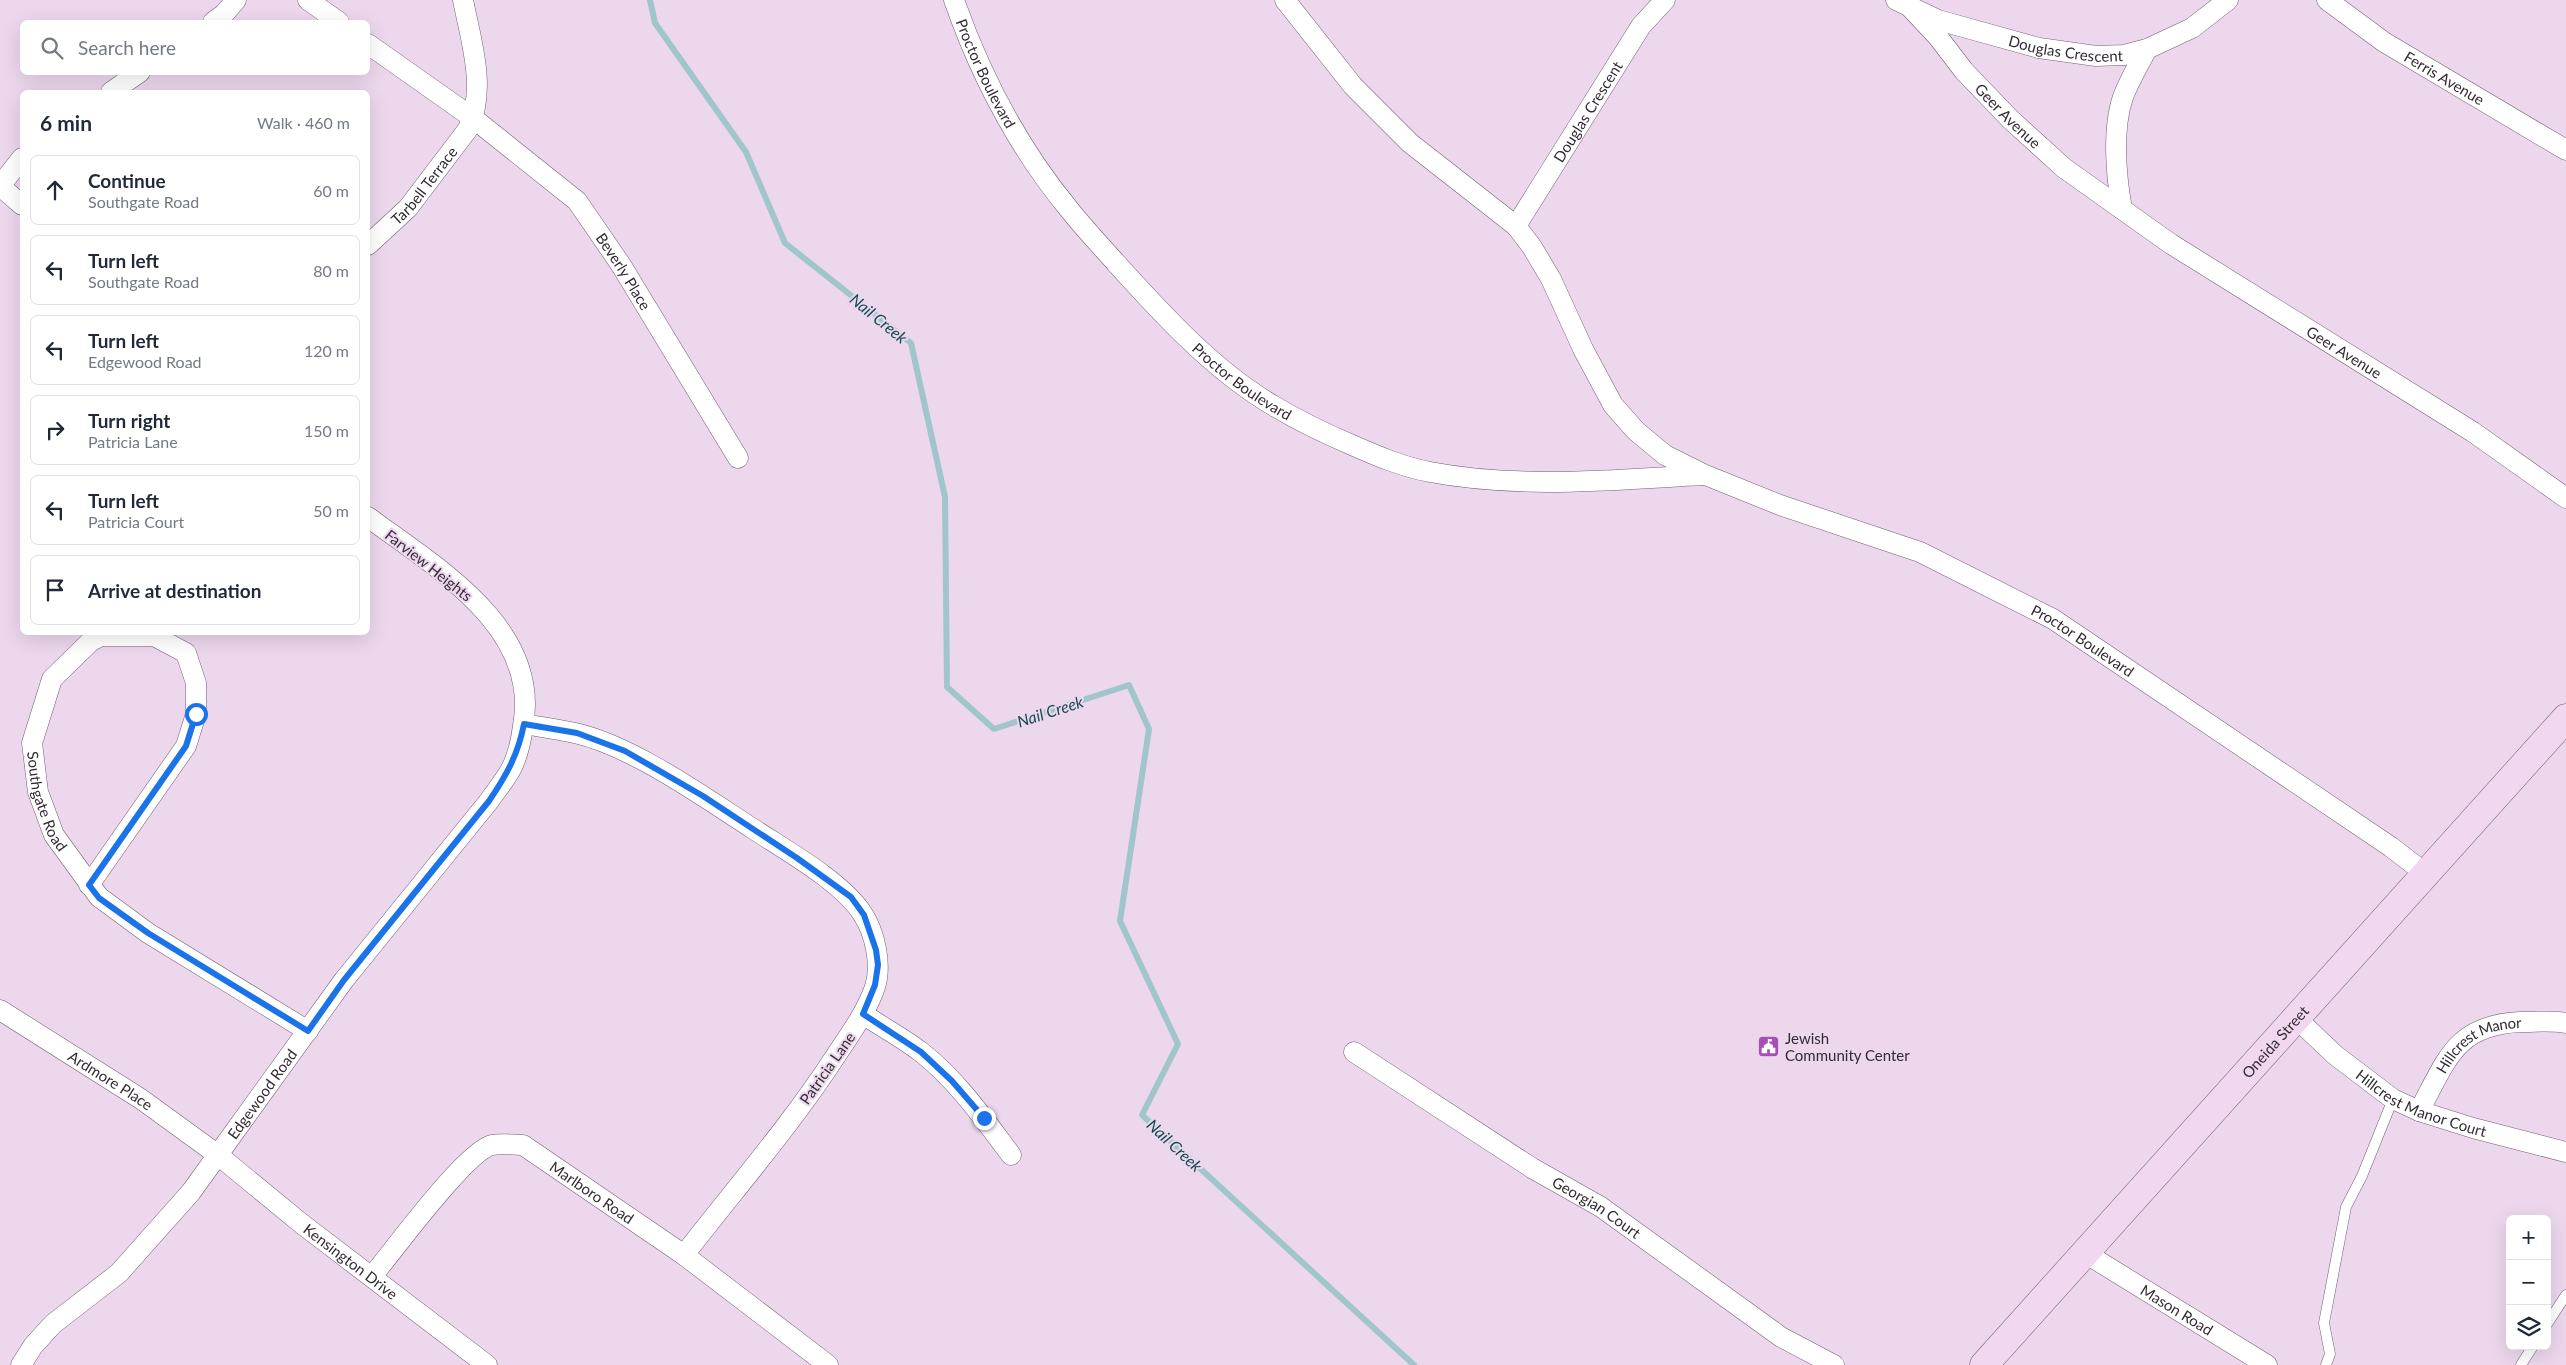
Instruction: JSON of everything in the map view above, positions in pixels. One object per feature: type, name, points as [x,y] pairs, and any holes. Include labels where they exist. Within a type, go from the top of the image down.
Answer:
[{"type":"street","points":[[216,20],[224,14],[236,0]]},
{"type":"street","points":[[308,0],[335,20]]},
{"type":"street","points":[[463,0],[477,70],[474,118]]},
{"type":"street","name":"Proctor Boulevard","points":[[954,0],[986,76],[1018,138],[1067,208],[1162,315],[1228,372],[1272,405],[1332,437],[1382,458],[1428,472],[1498,482],[1585,482],[1703,474]]},
{"type":"street","name":"Proctor Boulevard","points":[[1285,0],[1353,86],[1410,143],[1516,226],[1532,247],[1551,279],[1583,349],[1613,405],[1636,431],[1665,455],[1703,474],[1780,506],[1920,552],[2054,619],[2391,847],[2426,874]]},
{"type":"street","name":"Douglas Crescent","points":[[1902,3],[1938,20],[2040,48],[2096,56],[2124,55],[2147,49],[2192,28],[2228,0]]},
{"type":"street","name":"Ferris Avenue","points":[[2327,0],[2384,42],[2566,150]]},
{"type":"street","name":"Geer Avenue","points":[[1902,3],[1938,37],[1964,71],[2010,119],[2064,168],[2171,244],[2473,432],[2566,498]]},
{"type":"street","name":"Douglas Crescent","points":[[1516,226],[1641,26],[1659,4]]},
{"type":"street","name":"Beverly Place","points":[[370,45],[474,118],[577,202],[621,265],[738,458]]},
{"type":"street","points":[[2122,209],[2118,186],[2116,147],[2123,98],[2147,49]]},
{"type":"street","points":[[114,90],[136,75]]},
{"type":"street","name":"Tarbell Terrace","points":[[370,243],[408,208],[468,129],[474,118]]},
{"type":"street","points":[[20,161],[0,186],[20,204]]},
{"type":"street","name":"Farview Heights","points":[[370,518],[464,589],[506,636],[517,657],[524,680],[526,712],[524,724]]},
{"type":"street","name":"Southgate Road","points":[[89,885],[186,746],[196,714],[196,683],[186,653],[154,636],[101,636],[91,641],[52,679],[32,743],[38,792],[54,835],[89,885],[99,898],[148,933],[308,1031]]},
{"type":"street","name":"Oneida Street","points":[[1984,1365],[2566,718]]},
{"type":"street","name":"Patricia Lane","points":[[524,724],[577,733],[625,751],[703,796],[797,858],[851,897],[864,915],[876,950],[878,965],[875,985],[863,1014],[816,1085],[684,1254]]},
{"type":"street","name":"Edgewood Road","points":[[21,1365],[32,1346],[53,1324],[119,1272],[191,1192],[344,980],[489,801],[511,769],[520,745],[524,724]]},
{"type":"street","name":"Ardmore Place","points":[[0,1010],[141,1100],[218,1155]]},
{"type":"street","points":[[863,1014],[921,1052],[952,1081],[984,1118],[1011,1155]]},
{"type":"street","name":"Hillcrest Manor Court","points":[[2296,1018],[2335,1055],[2393,1099],[2419,1111],[2472,1128],[2566,1152]]},
{"type":"street","name":"Hillcrest Manor","points":[[2419,1111],[2450,1054],[2476,1030],[2502,1023],[2553,1021],[2566,1023]]},
{"type":"street","name":"Georgian Court","points":[[1354,1052],[1532,1168],[1602,1206],[1781,1338],[1834,1365]]},
{"type":"street","name":"Marlboro Road","points":[[373,1275],[457,1173],[479,1152],[492,1145],[523,1145],[684,1254],[828,1365]]},
{"type":"street","name":"Kensington Drive","points":[[218,1155],[302,1224],[373,1275],[488,1365]]},
{"type":"street","name":"Mason Road","points":[[2085,1253],[2267,1365]]},
{"type":"lane","points":[[2326,1365],[2330,1354],[2324,1323],[2346,1206],[2362,1176],[2393,1099]]},
{"type":"lane","points":[[2551,1318],[2566,1295]]},
{"type":"lane","points":[[2521,1365],[2530,1350]]},
{"type":"waterway","name":"Nail Creek","points":[[650,0],[655,23],[746,152],[785,243],[911,343],[945,497],[947,687],[994,729],[1129,685],[1149,729],[1120,921],[1178,1044],[1142,1115],[1414,1365]]},
{"type":"place","name":"Jewish Community Center","points":[[1769,1047]]},
{"type":"route","points":[[196,714],[186,746],[89,885],[99,898],[148,933],[308,1031],[344,980],[489,801],[511,769],[520,745],[524,724],[577,733],[625,751],[703,796],[797,858],[851,897],[864,915],[876,950],[878,965],[875,985],[863,1014],[921,1052],[952,1081],[984,1118]]}]
